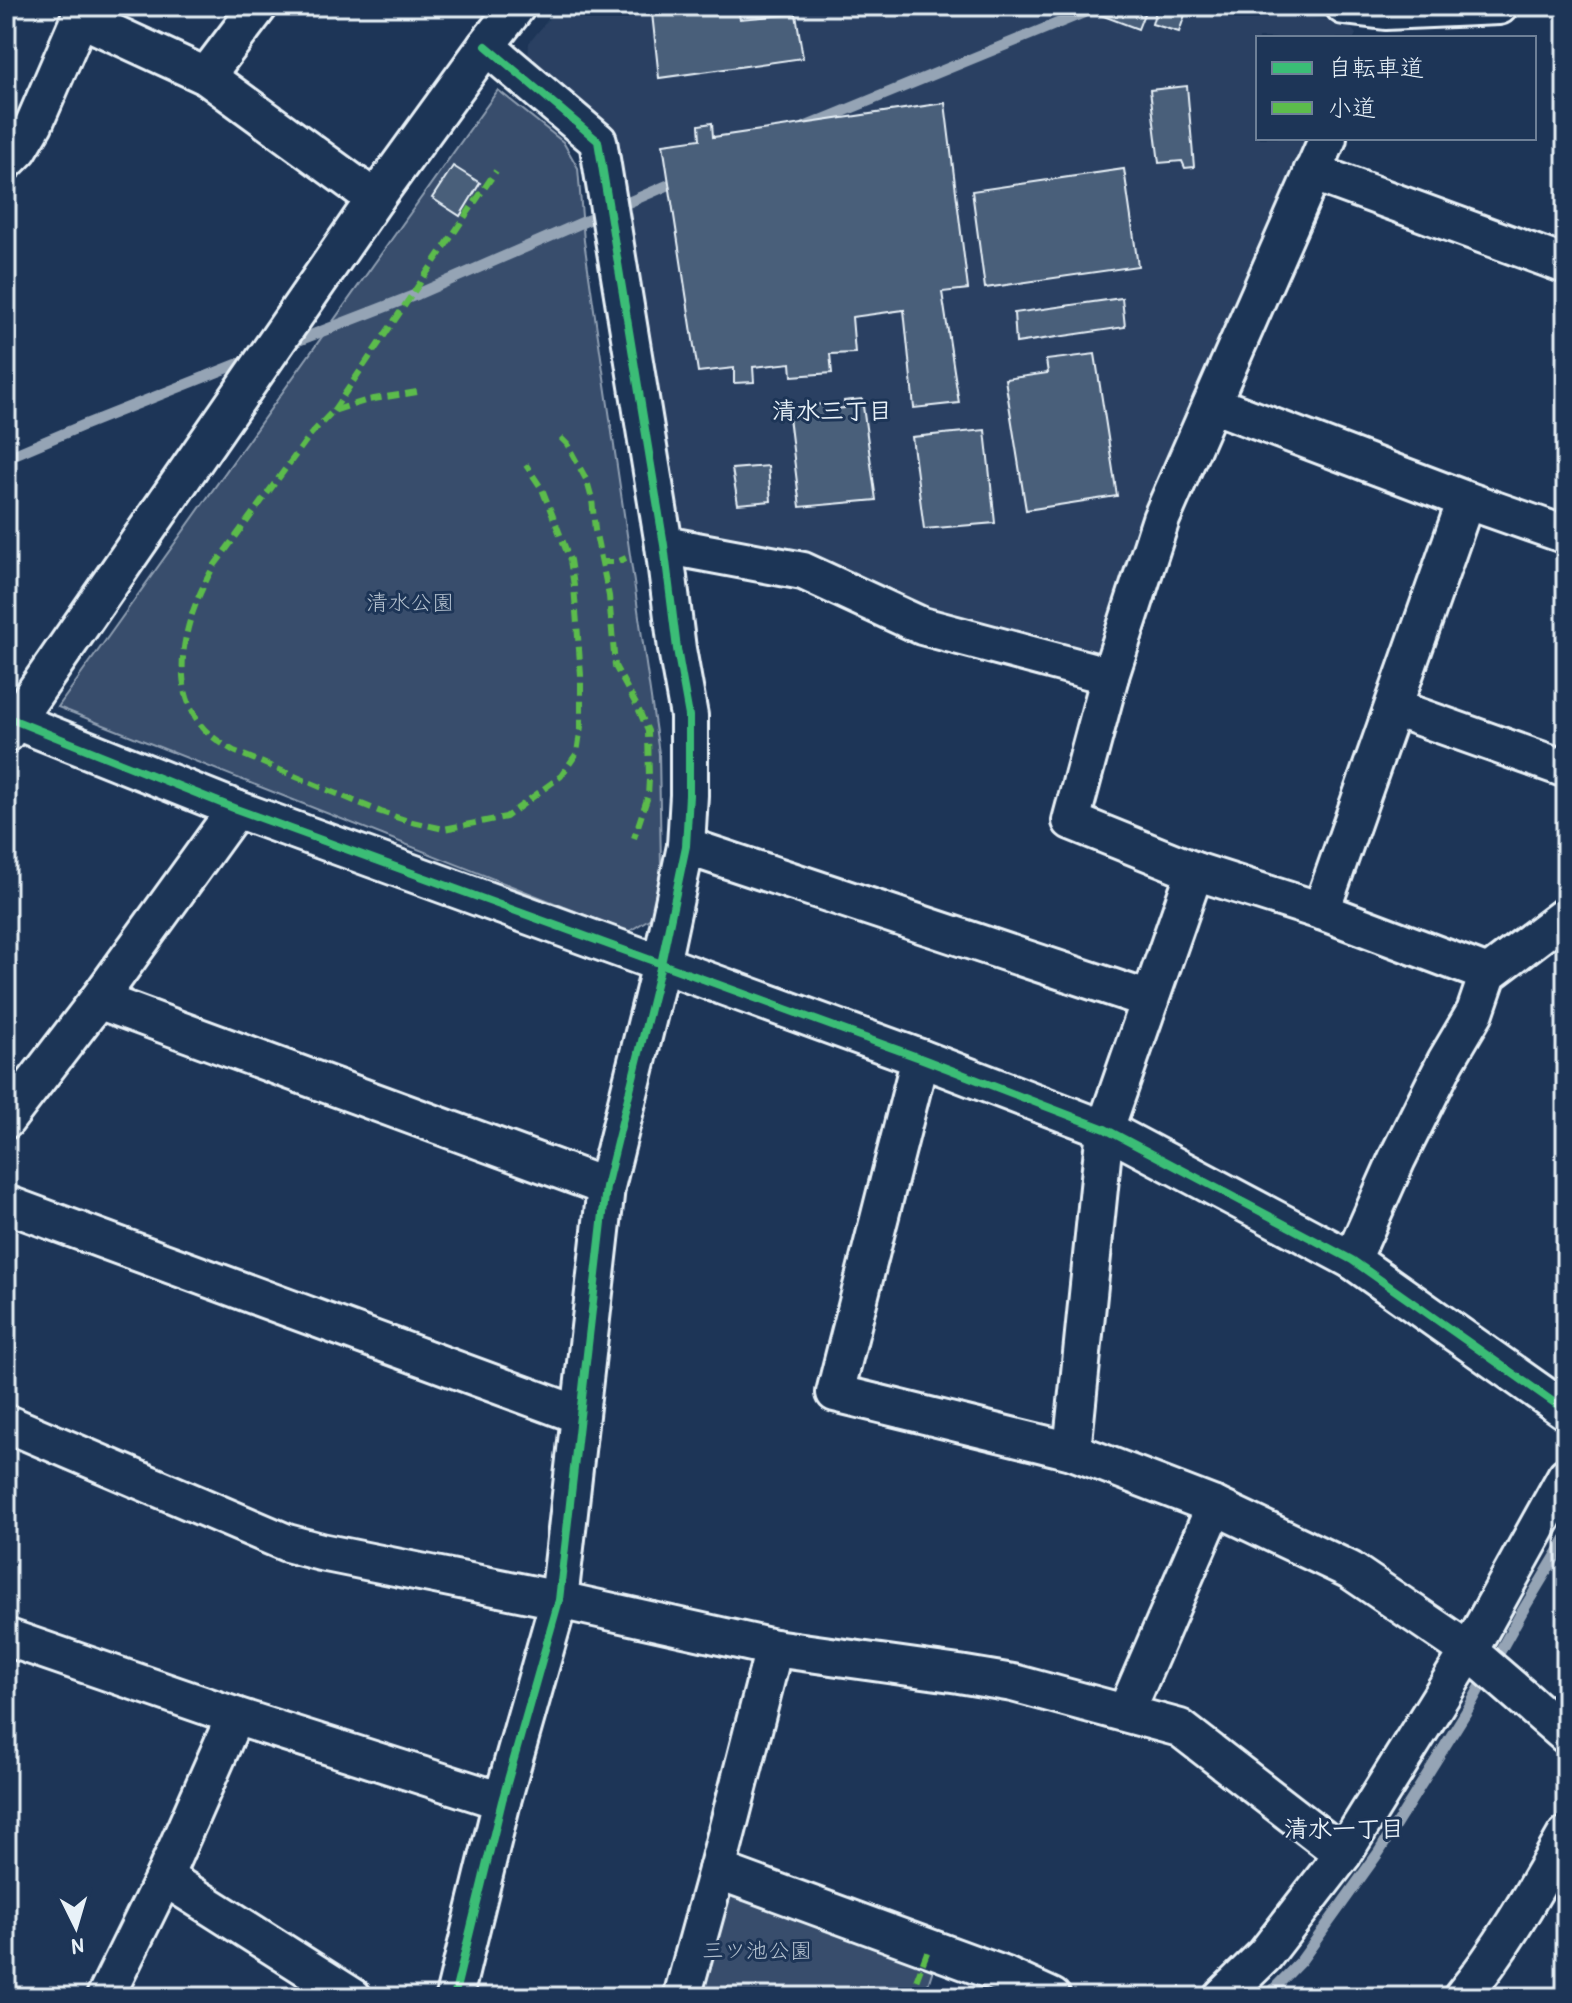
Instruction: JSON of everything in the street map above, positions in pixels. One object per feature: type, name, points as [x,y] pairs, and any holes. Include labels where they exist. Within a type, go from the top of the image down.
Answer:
[{"type":"street","points":[[206,76],[259,6]]},
{"type":"street","points":[[517,6],[375,199],[9,723],[1105,1129],[1352,1260],[1566,1411]]},
{"type":"street","points":[[1344,6],[1379,24],[1499,6]]},
{"type":"street","points":[[6,162],[19,149],[34,124],[82,12],[206,76],[375,199]]},
{"type":"street","points":[[454,1997],[502,1801],[559,1600],[606,1187],[661,964],[686,846],[689,795],[689,716],[598,141],[486,46]]},
{"type":"street","points":[[1327,140],[1161,519],[1110,676],[1071,821],[1195,871],[1321,911],[1488,974]]},
{"type":"street","points":[[1312,172],[1566,265]]},
{"type":"street","points":[[1212,404],[1566,535]]},
{"type":"street","points":[[1321,911],[1466,500]]},
{"type":"street","points":[[664,545],[803,571],[922,626],[1110,676]]},
{"type":"street","points":[[1394,708],[1566,769]]},
{"type":"street","points":[[6,1120],[98,1000],[236,809]]},
{"type":"street","points":[[686,846],[1150,1000]]},
{"type":"street","points":[[1072,1451],[1105,1129],[1195,871]]},
{"type":"street","points":[[1352,1260],[1418,1117],[1475,1012],[1488,974],[1566,915]]},
{"type":"street","points":[[98,1000],[606,1187]]},
{"type":"street","points":[[920,1058],[835,1393],[1072,1451],[1215,1506],[1350,1570],[1469,1651],[1566,1735]]},
{"type":"street","points":[[6,1204],[579,1415]]},
{"type":"street","points":[[6,1423],[287,1543],[321,1552],[774,1648],[1013,1683],[1180,1728],[1343,1854]]},
{"type":"street","points":[[1222,1997],[1265,1955],[1343,1854],[1469,1651],[1566,1476]]},
{"type":"street","points":[[1126,1712],[1215,1506]]},
{"type":"street","points":[[6,1637],[235,1716],[502,1801]]},
{"type":"street","points":[[682,1997],[774,1648]]},
{"type":"street","points":[[105,1997],[164,1877],[235,1716]]},
{"type":"street","points":[[1462,1997],[1525,1908],[1566,1835]]},
{"type":"street","points":[[717,1870],[1006,1976],[1052,1997]]},
{"type":"street","points":[[164,1877],[353,1997]]},
{"type":"shaded area","points":[[559,6],[1262,6],[1266,14],[1345,21],[1355,36],[1256,36],[1256,140],[1307,140],[1291,171],[1240,296],[1107,646],[1089,659],[907,602],[804,552],[677,527],[673,518],[616,131],[528,66],[529,43]]},
{"type":"green space","name":"清水公園","points":[[498,90],[563,142],[578,168],[584,241],[659,753],[661,867],[654,916],[628,932],[58,707]]},
{"type":"green space","name":"三ツ池公園","points":[[737,1892],[934,1966],[924,1997],[696,1997],[720,1902]]},
{"type":"building","points":[[705,6],[737,6],[740,19],[796,14],[803,58],[659,78],[652,13]]},
{"type":"building","points":[[1077,6],[1147,6],[1138,29]]},
{"type":"building","points":[[1157,6],[1188,6],[1179,32],[1152,24]]},
{"type":"building","points":[[1187,86],[1194,167],[1185,168],[1182,161],[1159,163],[1150,90]]},
{"type":"building","points":[[945,103],[968,289],[942,292],[959,403],[914,408],[904,310],[852,317],[855,353],[830,354],[832,373],[792,376],[791,363],[753,367],[754,382],[734,383],[734,368],[698,372],[663,144],[700,139],[699,125],[712,123],[713,137]]},
{"type":"building","points":[[453,166],[480,183],[460,216],[432,198]]},
{"type":"building","points":[[1124,169],[1138,266],[985,288],[972,191]]},
{"type":"building","points":[[1122,298],[1125,327],[1016,343],[1014,313]]},
{"type":"building","points":[[1095,354],[1117,496],[1026,510],[1005,379],[1048,373],[1046,360]]},
{"type":"building","points":[[862,399],[876,500],[800,507],[789,417],[808,414],[807,406],[824,404],[824,410],[844,408],[844,401]]},
{"type":"building","points":[[985,430],[995,523],[924,529],[912,437]]},
{"type":"building","points":[[768,466],[771,501],[738,504],[732,469]]},
{"type":"waterway","points":[[805,127],[1100,6]]},
{"type":"waterway","points":[[289,344],[418,294],[682,179]]},
{"type":"waterway","points":[[6,458],[250,359]]},
{"type":"waterway","points":[[1266,1997],[1301,1961],[1379,1852],[1468,1709],[1566,1539]]},
{"type":"marked path","points":[[333,411],[496,171]]},
{"type":"marked path","points":[[417,392],[368,400],[333,411],[311,434],[214,566],[189,623],[183,665],[184,686],[190,706],[211,736],[234,751],[381,812],[444,829],[506,817],[561,776],[577,753],[581,726],[581,675],[574,586],[570,560],[554,519],[542,489],[526,465]]},
{"type":"marked path","points":[[561,438],[587,481],[592,499],[609,596],[615,666],[648,731],[648,796],[634,838]]},
{"type":"marked path","points":[[601,562],[617,562],[626,558]]},
{"type":"marked path","points":[[910,1997],[929,1947]]},
{"type":"cycle path","points":[[454,1997],[502,1801],[559,1600],[606,1187],[661,964],[686,846],[689,795],[689,716],[598,141],[486,46]]},
{"type":"cycle path","points":[[6,717],[236,809],[920,1058],[1105,1129],[1352,1260],[1566,1411]]},
{"type":"district","name":"清水三丁目","points":[[832,411]]},
{"type":"district","name":"清水一丁目","points":[[1344,1829]]}]
